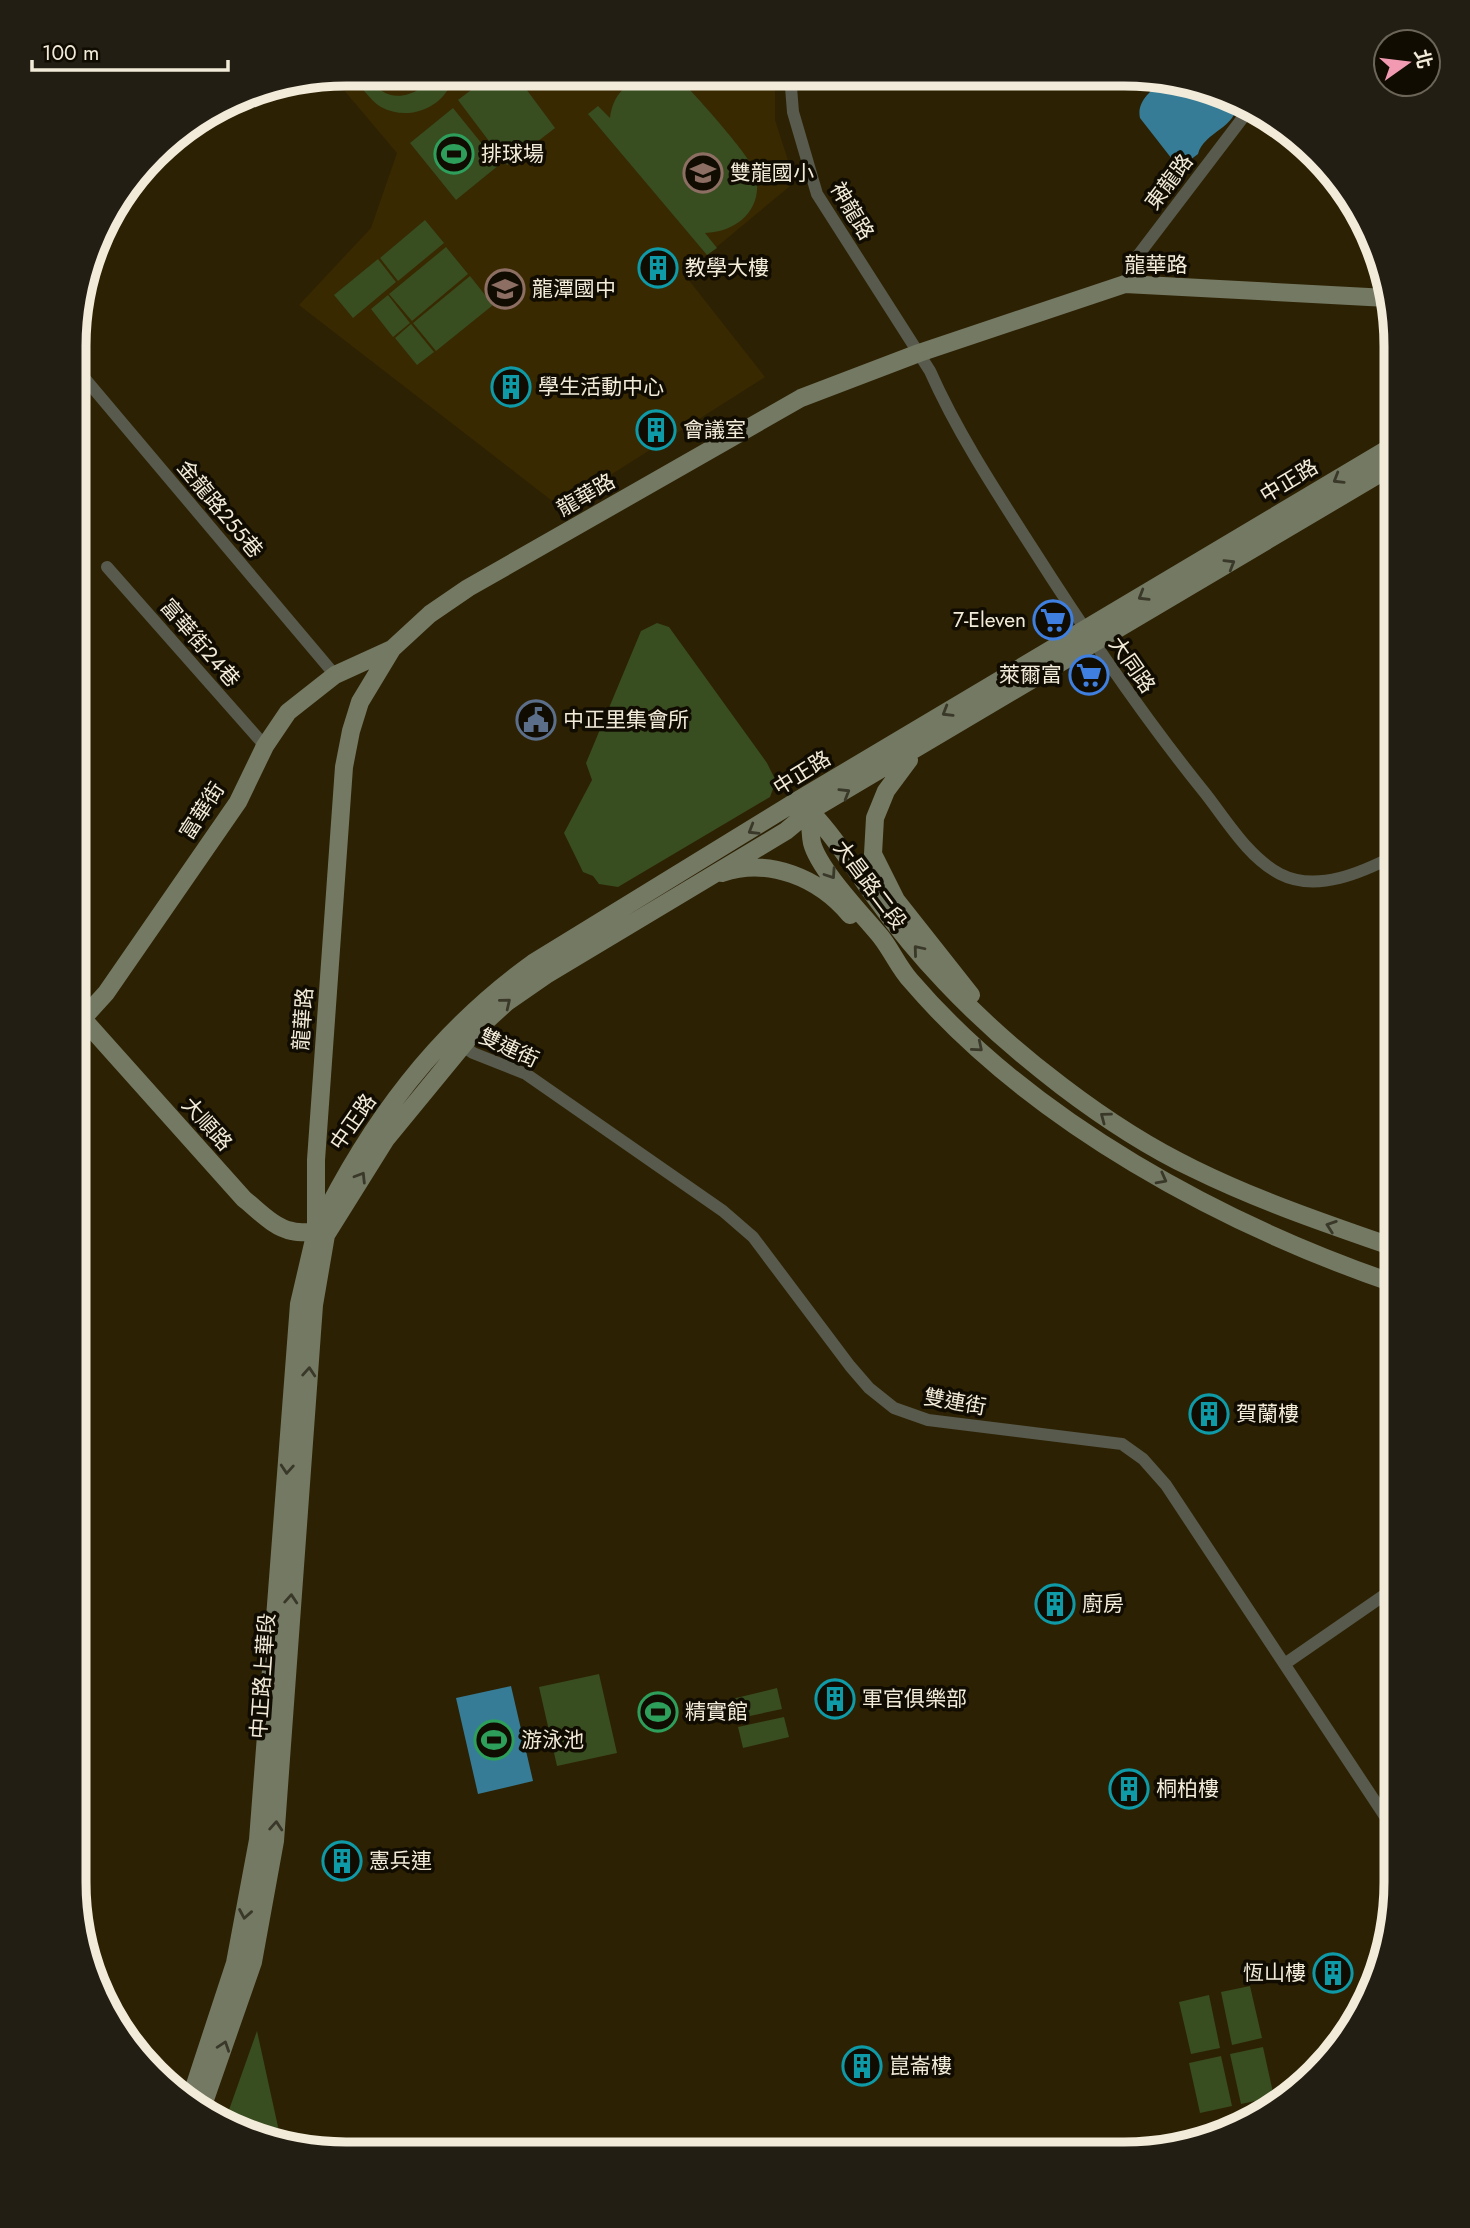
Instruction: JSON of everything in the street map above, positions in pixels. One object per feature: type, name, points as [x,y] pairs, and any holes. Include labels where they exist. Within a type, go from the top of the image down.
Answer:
[{"type":"main road","name":"龍華路","points":[[321,1233],[316,1160],[344,767],[360,702],[392,649],[430,614],[468,588],[737,433],[842,380],[1125,284],[1379,298]]},
{"type":"main road","name":"中正路","points":[[455,1040],[545,975],[786,831],[810,811],[936,738],[1384,452]]},
{"type":"main road","name":"中正路","points":[[321,1233],[455,1040],[496,990],[533,964],[800,799],[1384,471]]},
{"type":"main road","name":"富華街","points":[[86,1010],[106,993],[231,811],[265,746],[288,712],[335,675],[392,649]]},
{"type":"main road","points":[[936,738],[903,765],[886,791],[875,818],[873,854],[896,900],[1003,1036]]},
{"type":"main road","name":"大昌路二段","points":[[810,811],[813,846],[847,898],[882,939],[909,980],[961,1033],[1018,1081],[1140,1167],[1250,1226],[1330,1261],[1384,1280]]},
{"type":"main road","name":"大昌路二段","points":[[810,811],[824,825],[879,904],[944,982],[1003,1036],[1122,1130],[1192,1169],[1289,1212],[1384,1244]]},
{"type":"main road","points":[[699,881],[734,869],[774,868],[804,878],[845,909],[878,950],[909,980]]},
{"type":"main road","name":"大順路","points":[[86,1028],[244,1199],[269,1220],[291,1231],[321,1233]]},
{"type":"main road","name":"中正路上華段","points":[[193,2093],[235,1963],[258,1840],[299,1304],[321,1233]]},
{"type":"main road","name":"中正路上華段","points":[[205,2100],[253,1962],[275,1841],[321,1233]]},
{"type":"street","name":"神龍路","points":[[791,86],[795,123],[817,194],[919,353]]},
{"type":"street","name":"東龍路","points":[[1125,284],[1133,262],[1244,116]]},
{"type":"street","name":"大同路","points":[[919,353],[1003,501],[1089,638],[1175,756],[1256,857],[1282,875],[1322,882],[1360,873],[1384,861]]},
{"type":"street","name":"金龍路255巷","points":[[86,380],[335,675]]},
{"type":"street","name":"富華街24巷","points":[[107,566],[265,746]]},
{"type":"street","name":"雙連街","points":[[455,1040],[527,1074],[723,1211],[753,1237],[869,1388],[894,1408],[929,1420],[1122,1444],[1143,1459],[1166,1485],[1384,1814]]},
{"type":"street","points":[[1286,1663],[1384,1595]]},
{"type":"shaded area","name":"龍潭國中","points":[[340,86],[775,86],[775,120],[795,182],[684,274],[765,377],[560,507],[299,305],[371,228],[397,153]]},
{"type":"green space","points":[[361,86],[377,86],[390,95],[397,96],[412,93],[424,86],[449,86],[436,103],[415,112],[392,111],[381,107]]},
{"type":"green space","points":[[476,86],[524,86],[555,128],[507,165],[458,100]]},
{"type":"green space","points":[[627,86],[686,86],[735,142],[755,172],[757,185],[753,206],[747,215],[729,228],[705,233],[717,248],[707,255],[588,114],[598,106],[610,118],[620,92]]},
{"type":"green space","name":"排球場","points":[[453,108],[499,165],[456,200],[410,143]]},
{"type":"green space","points":[[425,220],[444,243],[398,281],[380,258]]},
{"type":"green space","points":[[446,247],[468,274],[412,321],[389,294]]},
{"type":"green space","points":[[378,259],[396,282],[353,318],[334,295]]},
{"type":"green space","points":[[470,276],[493,305],[436,351],[413,323]]},
{"type":"green space","points":[[388,295],[410,323],[393,337],[371,309]]},
{"type":"green space","points":[[411,324],[434,352],[417,365],[395,338]]},
{"type":"green space","points":[[657,623],[669,627],[767,763],[776,781],[770,797],[618,887],[599,884],[593,876],[583,872],[564,833],[592,780],[586,763],[641,631]]},
{"type":"green space","points":[[599,1674],[617,1753],[557,1766],[539,1687]]},
{"type":"green space","points":[[777,1688],[782,1709],[736,1719],[732,1699]]},
{"type":"green space","points":[[784,1717],[789,1737],[743,1748],[738,1727]]},
{"type":"green space","points":[[1250,1986],[1262,2038],[1232,2045],[1221,1992]]},
{"type":"green space","points":[[1209,1995],[1220,2048],[1191,2054],[1179,2002]]},
{"type":"green space","points":[[257,2031],[279,2133],[228,2113]]},
{"type":"green space","points":[[1263,2047],[1274,2095],[1241,2104],[1230,2054]]},
{"type":"green space","points":[[1221,2056],[1232,2106],[1200,2113],[1189,2063]]},
{"type":"water","points":[[1154,87],[1192,95],[1235,111],[1228,123],[1207,140],[1198,154],[1190,160],[1188,171],[1179,168],[1140,118],[1143,100]]},
{"type":"water","name":"游泳池","points":[[511,1686],[533,1781],[478,1794],[456,1698]]},
{"type":"place","name":"排球場","points":[[454,154]]},
{"type":"place","name":"雙龍國小","points":[[703,173]]},
{"type":"place","name":"教學大樓","points":[[658,268]]},
{"type":"place","name":"龍潭國中","points":[[505,289]]},
{"type":"place","name":"學生活動中心","points":[[511,387]]},
{"type":"place","name":"會議室","points":[[656,430]]},
{"type":"place","name":"7-Eleven","points":[[1053,620]]},
{"type":"place","name":"萊爾富","points":[[1089,675]]},
{"type":"place","name":"中正里集會所","points":[[536,720]]},
{"type":"place","name":"賀蘭樓","points":[[1209,1414]]},
{"type":"place","name":"廚房","points":[[1055,1604]]},
{"type":"place","name":"軍官俱樂部","points":[[835,1699]]},
{"type":"place","name":"精實館","points":[[658,1712]]},
{"type":"place","name":"游泳池","points":[[494,1740]]},
{"type":"place","name":"桐柏樓","points":[[1129,1789]]},
{"type":"place","name":"憲兵連","points":[[342,1861]]},
{"type":"place","name":"恆山樓","points":[[1333,1973]]},
{"type":"place","name":"崑崙樓","points":[[862,2066]]}]
